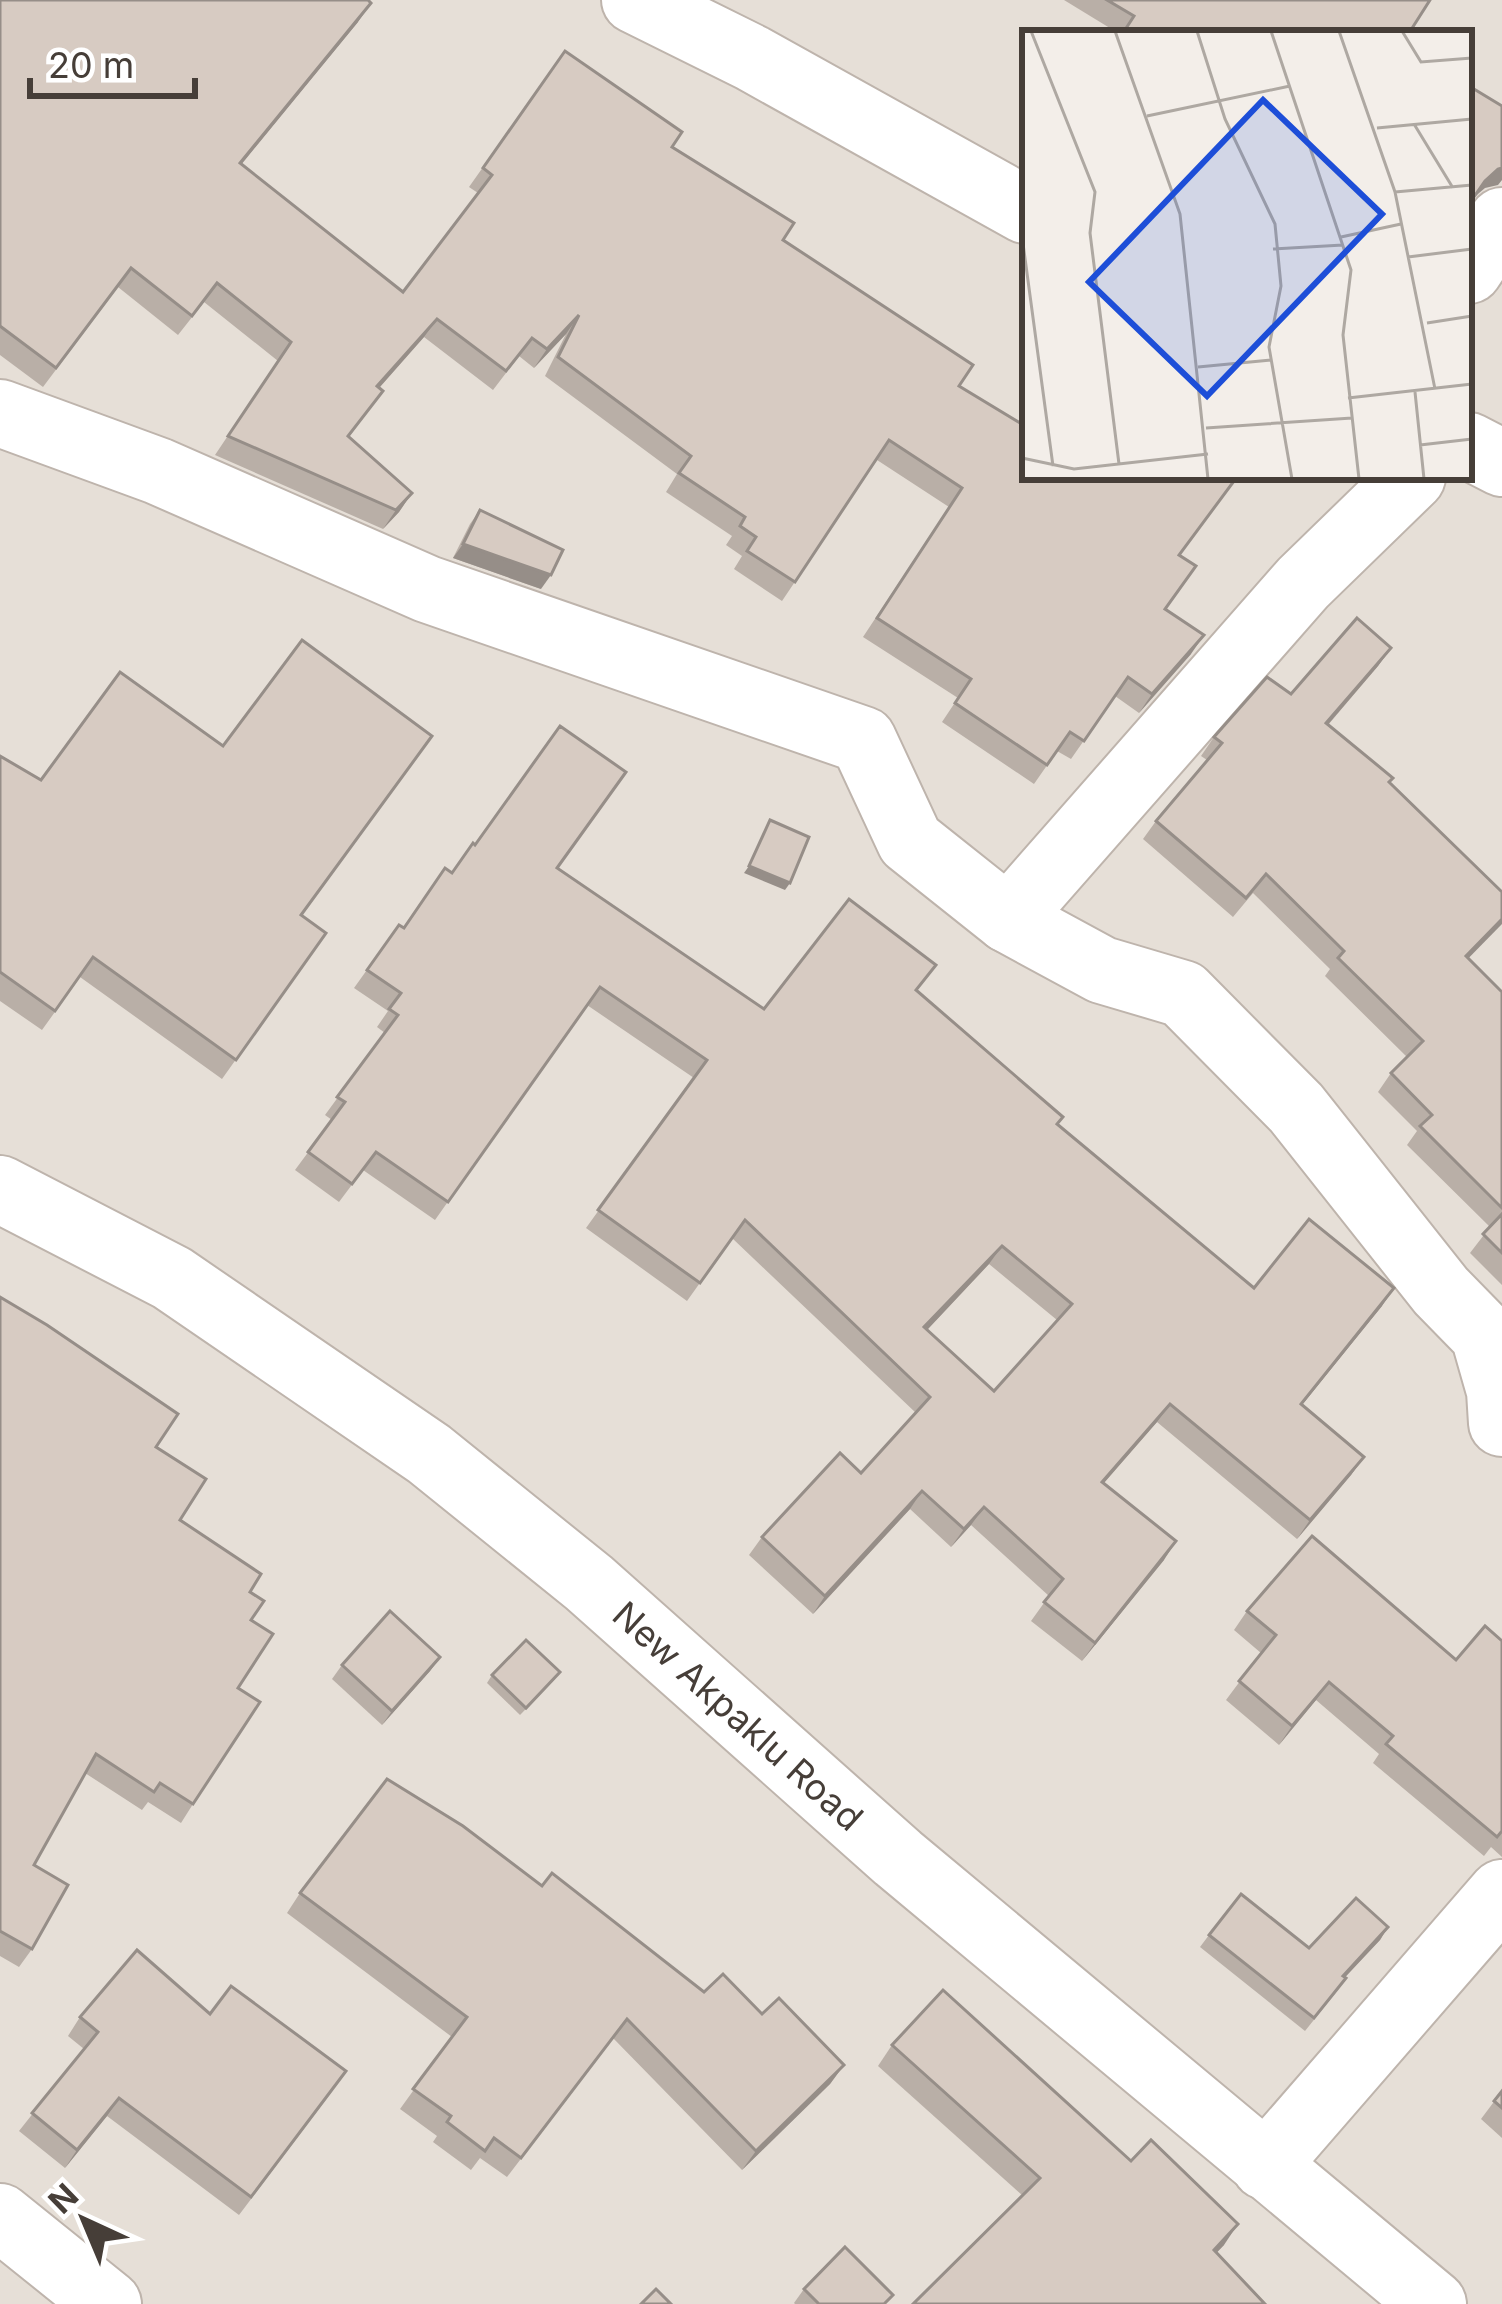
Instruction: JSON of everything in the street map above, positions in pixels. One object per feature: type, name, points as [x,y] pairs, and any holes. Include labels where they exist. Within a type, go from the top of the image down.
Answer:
[{"type":"street","points":[[635,0],[752,58],[1022,208]]},
{"type":"street","points":[[1472,266],[1502,221]]},
{"type":"street","points":[[0,413],[158,471],[427,590],[863,740],[910,841],[1008,920],[1102,970],[1183,994],[1296,1108],[1441,1291],[1484,1335],[1500,1390],[1502,1423]]},
{"type":"street","points":[[1472,448],[1502,463]]},
{"type":"street","points":[[1008,920],[1303,583],[1409,480]]},
{"type":"street","name":"New Akpaklu Road","points":[[0,1189],[172,1278],[429,1454],[589,1583],[898,1858],[1433,2304]]},
{"type":"street","points":[[1264,2166],[1502,1893]]},
{"type":"street","points":[[0,2217],[108,2304]]},
{"type":"shaded area","points":[[0,0],[1502,0],[1502,2304],[0,2304]]},
{"type":"building","points":[[0,0],[368,0],[371,3],[240,163],[403,292],[492,175],[483,168],[565,51],[682,132],[672,147],[794,223],[783,240],[973,365],[959,386],[1022,424],[1022,480],[1235,480],[1179,555],[1196,566],[1165,609],[1204,635],[1152,694],[1128,677],[1084,741],[1070,732],[1047,765],[955,703],[971,679],[877,618],[962,488],[889,440],[795,582],[747,551],[756,537],[740,526],[745,517],[679,473],[691,456],[558,357],[579,315],[547,349],[532,338],[506,371],[437,319],[377,386],[383,391],[348,436],[412,493],[396,510],[228,436],[291,342],[217,283],[192,316],[131,268],[56,368],[0,326]]},
{"type":"building","points":[[1107,0],[1430,0],[1411,30],[1125,30],[1134,16]]},
{"type":"building","points":[[1472,88],[1502,106],[1502,168],[1472,200]]},
{"type":"building","points":[[480,510],[563,550],[551,575],[463,544]]},
{"type":"building","points":[[1357,618],[1391,648],[1326,723],[1393,778],[1389,782],[1502,892],[1502,919],[1466,956],[1502,992],[1502,1208],[1420,1126],[1432,1115],[1391,1073],[1423,1041],[1338,958],[1344,951],[1266,874],[1246,898],[1156,821],[1222,743],[1214,737],[1267,677],[1291,694]]},
{"type":"building","points":[[302,640],[432,736],[301,915],[326,933],[236,1060],[93,957],[55,1011],[0,972],[0,756],[41,780],[120,672],[223,746]]},
{"type":"building","points":[[560,726],[626,772],[557,868],[764,1009],[849,899],[936,965],[916,990],[1063,1117],[1057,1124],[1254,1288],[1309,1219],[1394,1288],[1301,1404],[1364,1457],[1310,1520],[1170,1404],[1102,1482],[1176,1541],[1095,1643],[1044,1602],[1063,1579],[984,1507],[964,1529],[922,1491],[825,1596],[762,1537],[840,1453],[861,1473],[930,1397],[745,1220],[700,1283],[598,1210],[707,1060],[600,987],[448,1202],[376,1152],[352,1184],[308,1152],[345,1102],[337,1097],[398,1015],[389,1009],[401,993],[367,970],[399,925],[404,928],[445,868],[452,873]],"holes":[[[1002,1246],[1072,1304],[994,1391],[924,1327]]]},
{"type":"building","points":[[770,820],[809,837],[790,883],[749,866]]},
{"type":"building","points":[[1502,1214],[1502,1253],[1483,1234]]},
{"type":"building","points":[[0,1297],[178,1414],[156,1447],[206,1479],[180,1520],[261,1574],[250,1592],[264,1601],[251,1620],[273,1634],[238,1688],[260,1702],[193,1804],[160,1783],[154,1792],[96,1754],[34,1865],[68,1885],[32,1949],[0,1931]]},
{"type":"building","points":[[1312,1536],[1456,1660],[1485,1626],[1502,1641],[1502,1831],[1497,1837],[1386,1744],[1393,1736],[1329,1682],[1292,1726],[1239,1681],[1276,1635],[1247,1611]]},
{"type":"building","points":[[390,1611],[440,1657],[392,1711],[342,1665]]},
{"type":"building","points":[[526,1640],[560,1672],[526,1708],[492,1675]]},
{"type":"building","points":[[387,1779],[463,1826],[542,1886],[552,1873],[704,1992],[723,1974],[762,2014],[779,1998],[844,2065],[756,2151],[627,2019],[521,2158],[494,2138],[485,2151],[447,2122],[451,2116],[413,2089],[467,2017],[300,1893]]},
{"type":"building","points":[[1241,1894],[1309,1948],[1356,1898],[1388,1927],[1343,1976],[1346,1978],[1314,2018],[1209,1935]]},
{"type":"building","points":[[137,1950],[210,2014],[231,1986],[346,2071],[251,2197],[119,2098],[77,2150],[32,2113],[98,2032],[80,2017]]},
{"type":"building","points":[[943,1990],[1131,2161],[1151,2140],[1238,2224],[1214,2250],[1265,2304],[913,2304],[1040,2178],[892,2045]]},
{"type":"building","points":[[845,2247],[893,2295],[884,2304],[819,2304],[804,2289]]},
{"type":"building","points":[[656,2289],[671,2304],[641,2304]]}]
